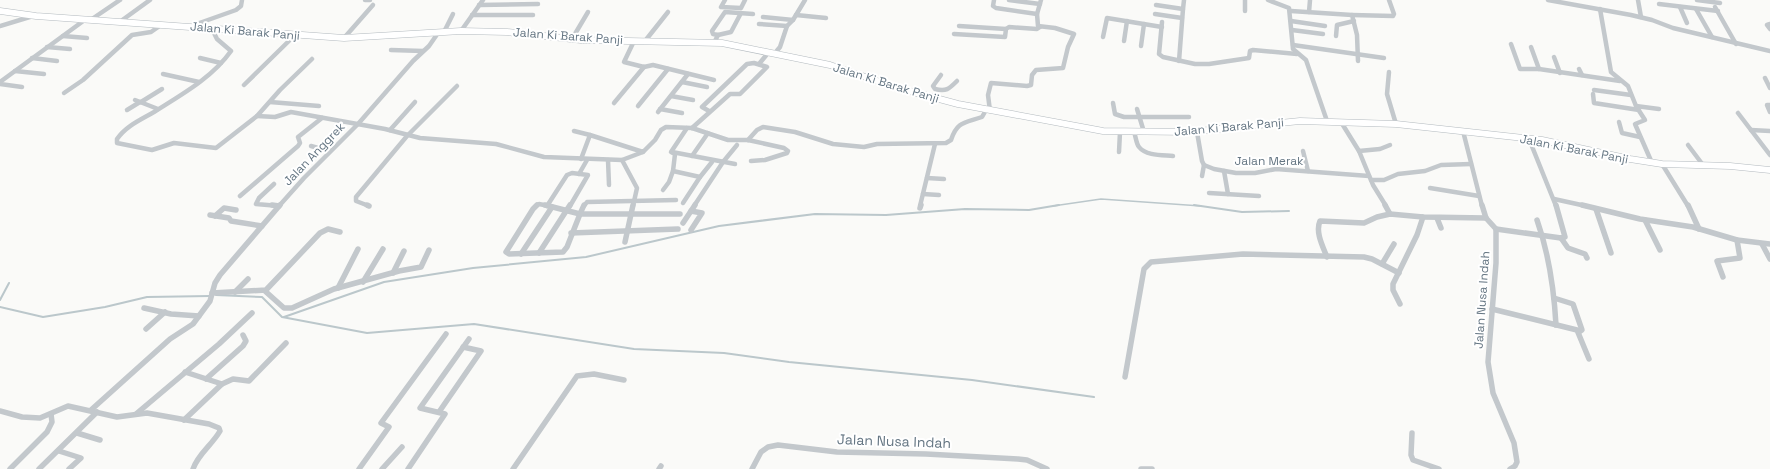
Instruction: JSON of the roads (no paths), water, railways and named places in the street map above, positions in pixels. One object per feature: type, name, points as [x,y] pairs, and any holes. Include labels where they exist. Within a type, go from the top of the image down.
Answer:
[{"type":"street","points":[[0,83],[63,36],[120,0]]},
{"type":"street","points":[[121,21],[150,0]]},
{"type":"street","points":[[191,26],[236,10],[241,6],[242,0]]},
{"type":"street","points":[[365,0],[370,0]]},
{"type":"street","points":[[461,31],[483,0]]},
{"type":"street","points":[[725,0],[720,7],[726,10],[753,14]]},
{"type":"street","points":[[741,13],[730,34],[726,36],[713,34],[712,31],[726,10],[741,8],[745,0]]},
{"type":"street","points":[[759,64],[780,47],[786,26],[793,20],[805,0]]},
{"type":"street","points":[[994,0],[993,6],[996,8],[1037,14]]},
{"type":"street","points":[[1009,0],[1041,2],[1037,14],[1037,24],[1040,27]]},
{"type":"street","points":[[1179,61],[1184,0]]},
{"type":"street","points":[[1245,0],[1245,11]]},
{"type":"street","points":[[1268,0],[1288,7],[1291,11],[1293,49],[1306,60],[1327,121]]},
{"type":"street","points":[[1309,12],[1310,0]]},
{"type":"street","points":[[1291,11],[1393,16],[1394,14],[1389,0]]},
{"type":"street","points":[[1548,0],[1641,17],[1673,28],[1770,51]]},
{"type":"street","points":[[1633,0],[1638,1],[1641,17]]},
{"type":"street","points":[[1696,0],[1716,5],[1736,44]]},
{"type":"street","points":[[1659,4],[1696,9],[1720,3]]},
{"type":"street","points":[[480,4],[538,4]]},
{"type":"street","points":[[344,38],[373,5]]},
{"type":"street","points":[[1156,5],[1183,9]]},
{"type":"street","points":[[1680,7],[1687,23]]},
{"type":"street","points":[[1600,9],[1611,72],[1614,76],[1624,81],[1628,86],[1644,120],[1634,124],[1652,163]]},
{"type":"street","points":[[1696,9],[1712,37]]},
{"type":"street","name":"Jalan Ki Barak Panji","points":[[0,11],[36,16],[344,38],[461,31],[507,32],[572,39],[714,43],[830,65],[884,84],[936,99],[1103,131],[1197,132],[1279,122],[1327,121],[1396,124],[1529,139],[1652,163],[1730,166],[1770,170]]},
{"type":"street","points":[[572,39],[588,12]]},
{"type":"street","points":[[645,41],[668,12]]},
{"type":"street","name":"Jalan Anggrek","points":[[39,469],[77,433],[94,411],[117,386],[170,339],[193,324],[211,296],[220,275],[279,206],[329,151],[358,124],[413,60],[441,32],[453,14]]},
{"type":"street","points":[[1155,14],[1182,18]]},
{"type":"street","points":[[1352,14],[1358,62]]},
{"type":"street","points":[[472,15],[533,15]]},
{"type":"street","points":[[796,15],[826,18]]},
{"type":"street","points":[[0,26],[36,16]]},
{"type":"street","points":[[763,17],[793,20]]},
{"type":"street","points":[[1103,37],[1107,18],[1144,24],[1162,25],[1159,56],[1179,61],[1195,64],[1209,64],[1249,58],[1250,51],[1253,50],[1298,54]]},
{"type":"street","points":[[1124,41],[1127,21]]},
{"type":"street","points":[[1291,21],[1325,26]]},
{"type":"street","points":[[1336,36],[1337,25],[1354,21]]},
{"type":"street","points":[[759,24],[786,26]]},
{"type":"street","points":[[1140,46],[1144,24]]},
{"type":"street","points":[[1770,24],[1767,25],[1770,29]]},
{"type":"street","points":[[64,93],[83,80],[132,35],[151,32],[161,25]]},
{"type":"street","points":[[748,140],[757,130],[763,127],[795,132],[833,144],[864,147],[877,144],[948,143],[958,125],[982,117],[988,110],[990,83],[1026,86],[1032,83],[1032,75],[1036,70],[1062,68],[1068,47],[1074,34],[1054,28],[1040,27],[1037,30],[1012,27],[1006,29],[959,26]]},
{"type":"street","points":[[212,29],[217,39],[228,46],[231,51],[221,63],[199,82],[133,124],[119,135],[116,139],[117,143],[152,150],[174,143],[213,148],[218,147],[257,116],[312,59]]},
{"type":"street","points":[[954,34],[1005,37],[1006,29]]},
{"type":"street","points":[[1292,30],[1323,34]]},
{"type":"street","points":[[244,85],[295,35]]},
{"type":"street","points":[[714,43],[718,35]]},
{"type":"street","points":[[63,36],[87,38]]},
{"type":"street","points":[[634,41],[624,62],[668,69],[714,80]]},
{"type":"street","points":[[1511,44],[1520,69],[1539,69],[1624,81]]},
{"type":"street","points":[[1293,45],[1358,53],[1384,58]]},
{"type":"street","points":[[48,47],[70,49]]},
{"type":"street","points":[[1531,47],[1539,69]]},
{"type":"street","points":[[391,50],[423,51]]},
{"type":"street","points":[[1554,56],[1560,73]]},
{"type":"street","points":[[32,58],[57,61]]},
{"type":"street","points":[[200,58],[221,63]]},
{"type":"street","points":[[671,152],[689,128],[709,111],[713,110],[730,94],[740,94],[766,68],[765,65],[749,63],[702,107],[709,111]]},
{"type":"street","points":[[614,103],[644,66]]},
{"type":"street","points":[[638,106],[668,69]]},
{"type":"street","points":[[1579,69],[1582,75]]},
{"type":"street","points":[[15,71],[44,74]]},
{"type":"street","points":[[1389,72],[1387,94],[1396,124]]},
{"type":"street","points":[[163,74],[199,82]]},
{"type":"street","points":[[682,113],[659,110],[688,74]]},
{"type":"street","points":[[941,76],[934,83],[933,87],[943,91],[949,90],[957,81]]},
{"type":"street","points":[[1765,78],[1770,88]]},
{"type":"street","points":[[682,82],[706,87]]},
{"type":"street","points":[[0,83],[22,87]]},
{"type":"street","points":[[369,206],[356,201],[356,197],[407,136],[456,86]]},
{"type":"street","points":[[127,110],[162,89]]},
{"type":"street","points":[[936,99],[943,91]]},
{"type":"street","points":[[1631,95],[1594,92],[1594,103],[1659,109]]},
{"type":"street","points":[[671,96],[693,100]]},
{"type":"street","points":[[139,102],[158,109]]},
{"type":"street","points":[[270,102],[319,106]]},
{"type":"street","points":[[390,130],[415,102]]},
{"type":"street","points":[[1113,103],[1115,114],[1117,115],[1139,118],[1190,117]]},
{"type":"street","points":[[1770,105],[1767,105],[1770,112]]},
{"type":"street","points":[[1137,109],[1144,132]]},
{"type":"street","points":[[257,116],[275,117],[291,112],[390,130],[407,136],[496,144],[544,157],[588,160],[622,160],[632,157],[643,152],[663,128],[689,128],[728,140],[748,140],[784,148],[788,151],[787,153],[777,157],[751,160]]},
{"type":"street","points":[[1738,113],[1770,155]]},
{"type":"street","points":[[240,196],[298,146],[300,143],[298,138],[322,118]]},
{"type":"street","points":[[1341,122],[1359,151],[1370,178],[1390,214]]},
{"type":"street","points":[[1619,122],[1622,133],[1640,138]]},
{"type":"street","points":[[574,130],[643,152]]},
{"type":"street","points":[[1751,130],[1770,131]]},
{"type":"street","points":[[1463,131],[1486,218],[1496,229],[1543,236],[1565,237],[1564,229],[1554,199],[1529,139]]},
{"type":"street","points":[[1119,152],[1120,132]]},
{"type":"street","points":[[1134,132],[1142,150],[1173,156]]},
{"type":"street","points":[[1197,132],[1204,165],[1202,176]]},
{"type":"street","points":[[692,156],[708,133]]},
{"type":"street","points":[[580,159],[590,135]]},
{"type":"street","points":[[318,148],[333,136]]},
{"type":"street","points":[[920,208],[934,144]]},
{"type":"street","points":[[683,222],[723,162],[737,145]]},
{"type":"street","points":[[1359,151],[1380,149],[1390,145]]},
{"type":"street","points":[[1688,145],[1703,165]]},
{"type":"street","points":[[1762,145],[1770,146]]},
{"type":"street","points":[[311,146],[329,151]]},
{"type":"street","points":[[671,152],[735,164]]},
{"type":"street","points":[[663,190],[669,182],[673,171],[675,154],[671,152]]},
{"type":"street","points":[[1303,152],[1308,171]]},
{"type":"street","points":[[579,174],[588,160]]},
{"type":"street","points":[[608,160],[609,184]]},
{"type":"street","points":[[622,160],[636,184],[635,200],[625,242]]},
{"type":"street","points":[[683,203],[712,162]]},
{"type":"street","name":"Jalan Merak","points":[[1204,165],[1224,171],[1255,173],[1274,169],[1308,171],[1384,180],[1398,174],[1425,171],[1441,165],[1471,164]]},
{"type":"street","points":[[1662,164],[1699,228]]},
{"type":"street","points":[[673,171],[700,177]]},
{"type":"street","points":[[1224,171],[1228,194]]},
{"type":"street","points":[[521,254],[567,175],[588,175],[567,211],[539,253]]},
{"type":"street","points":[[927,178],[944,179]]},
{"type":"street","points":[[274,184],[257,200],[256,204],[279,206]]},
{"type":"street","points":[[1430,188],[1479,196]]},
{"type":"street","points":[[1209,193],[1259,196]]},
{"type":"street","points":[[923,194],[939,195]]},
{"type":"street","points":[[1554,199],[1645,220],[1699,228],[1737,240],[1770,244]]},
{"type":"street","points":[[676,200],[587,202],[580,214],[571,233],[567,248],[563,252],[521,254],[509,254],[506,252],[533,209],[539,204],[580,214],[680,214]]},
{"type":"street","points":[[236,210],[224,208],[212,215],[229,218],[231,221],[262,226]]},
{"type":"street","points":[[1596,209],[1611,253]]},
{"type":"street","points":[[691,211],[702,213],[691,230]]},
{"type":"street","points":[[1327,257],[1320,238],[1319,222],[1364,223],[1377,217],[1390,214],[1437,218],[1457,216],[1486,218]]},
{"type":"street","points":[[1400,304],[1393,287],[1411,250],[1423,217]]},
{"type":"street","points":[[1437,218],[1441,228]]},
{"type":"street","points":[[1537,220],[1543,236],[1550,267],[1556,325]]},
{"type":"street","points":[[1645,220],[1660,250]]},
{"type":"street","points":[[211,296],[235,292],[265,290],[320,233],[328,229],[340,232]]},
{"type":"street","points":[[571,233],[678,229]]},
{"type":"street","name":"Jalan Nusa Indah","points":[[1496,229],[1497,246],[1488,362],[1493,393],[1514,443],[1517,456],[1515,466],[1510,469]]},
{"type":"street","points":[[1561,238],[1568,248],[1585,254],[1587,258]]},
{"type":"street","points":[[1723,277],[1717,261],[1735,260],[1740,258],[1737,240]]},
{"type":"street","points":[[1382,264],[1394,244]]},
{"type":"street","points":[[1762,244],[1769,256]]},
{"type":"street","points":[[338,288],[358,249]]},
{"type":"street","points":[[363,282],[383,249]]},
{"type":"street","points":[[265,290],[284,308],[292,308],[322,293],[393,273],[421,267],[429,250]]},
{"type":"street","points":[[393,273],[404,252]]},
{"type":"street","points":[[1125,377],[1142,277],[1147,264],[1243,254],[1364,257],[1399,273]]},
{"type":"street","points":[[235,292],[248,279]]},
{"type":"street","points":[[1554,298],[1573,304],[1582,330],[1579,332]]},
{"type":"street","points":[[144,308],[199,316]]},
{"type":"street","points":[[1492,309],[1575,329],[1579,332],[1588,358]]},
{"type":"street","points":[[146,329],[165,312]]},
{"type":"street","points":[[133,416],[219,344],[252,313]]},
{"type":"street","points":[[359,469],[389,427],[380,423],[446,334]]},
{"type":"street","points":[[206,379],[244,344],[246,341],[243,335]]},
{"type":"street","points":[[408,469],[445,414],[420,408],[469,340]]},
{"type":"street","points":[[184,420],[222,384],[235,378],[249,381],[286,343]]},
{"type":"street","points":[[438,412],[481,351],[463,347]]},
{"type":"street","points":[[185,372],[222,384]]},
{"type":"street","points":[[513,469],[577,376],[583,374],[595,375],[624,380]]},
{"type":"street","points":[[0,412],[40,418],[51,414],[64,406],[94,411],[117,417],[147,413],[209,424],[219,428],[220,431],[218,436],[199,459],[193,469]]},
{"type":"street","points":[[10,469],[47,432],[52,422],[51,414]]},
{"type":"street","points":[[77,433],[100,440]]},
{"type":"street","points":[[1412,433],[1411,455],[1413,460],[1439,469]]},
{"type":"street","name":"Jalan Nusa Indah","points":[[752,469],[755,458],[762,450],[778,445],[837,452],[926,454],[1018,459],[1027,460],[1047,469]]},
{"type":"street","points":[[382,469],[402,447]]},
{"type":"street","points":[[59,451],[81,458],[70,469]]},
{"type":"street","points":[[1140,469],[1152,469]]},
{"type":"waterway","points":[[1053,206],[1101,199],[1201,206]]},
{"type":"waterway","points":[[1053,206],[1059,205]]},
{"type":"waterway","points":[[1194,205],[1201,206]]},
{"type":"waterway","points":[[284,317],[384,282],[473,268],[586,257],[719,226],[815,214],[886,215],[965,209],[1029,210],[1053,206]]},
{"type":"waterway","points":[[1201,206],[1242,212],[1289,211]]},
{"type":"waterway","points":[[0,300],[9,283]]},
{"type":"waterway","points":[[216,295],[262,297],[282,317],[367,333],[474,324],[634,349],[724,353],[789,362],[972,380],[1094,397]]},
{"type":"waterway","points":[[0,307],[43,317],[105,307],[147,297],[210,296]]}]
